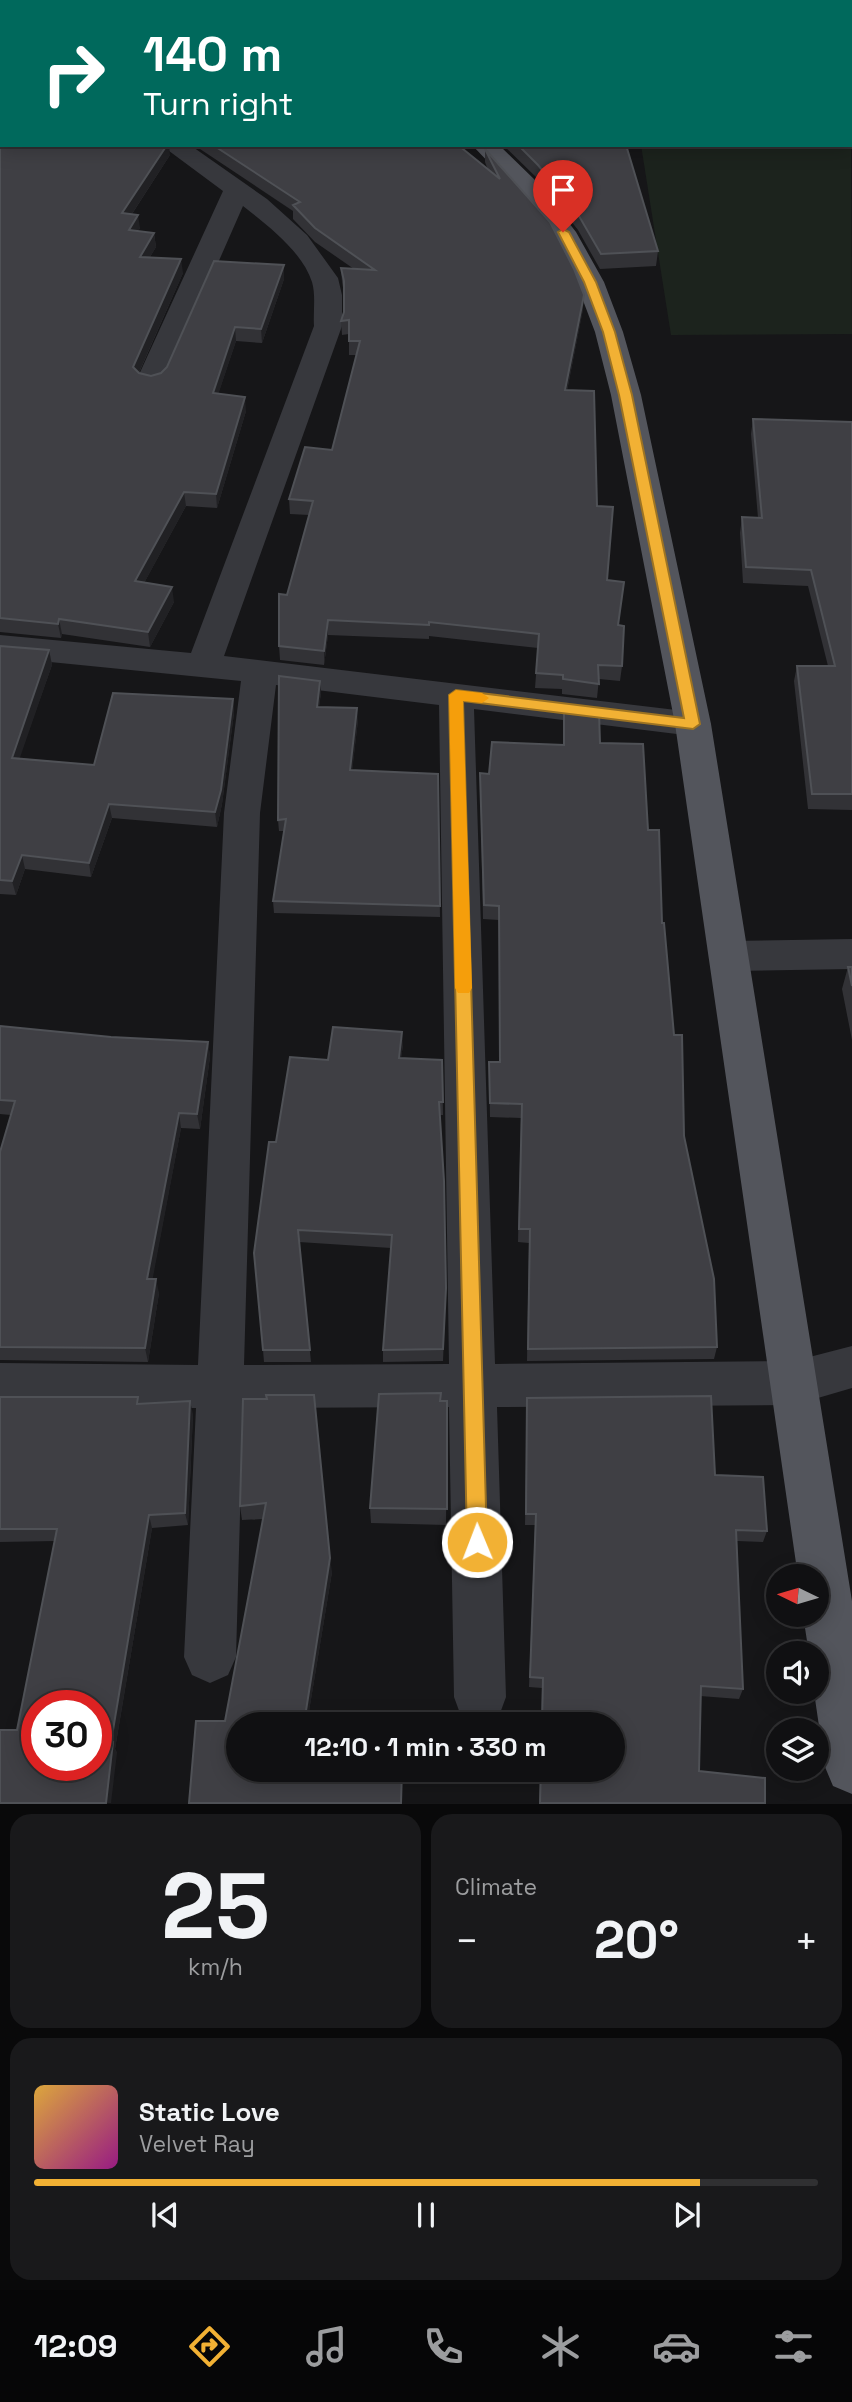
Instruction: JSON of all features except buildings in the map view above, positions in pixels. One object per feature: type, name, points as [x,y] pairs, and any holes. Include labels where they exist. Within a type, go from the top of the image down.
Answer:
[{"type":"main road","points":[[486,147],[527,187],[563,232],[590,282],[609,332],[626,395],[693,724],[852,1767]]},
{"type":"street","points":[[176,147],[237,189],[308,250],[326,281],[328,326],[203,666]]},
{"type":"street","points":[[152,379],[237,189]]},
{"type":"street","points":[[0,646],[260,671],[693,724]]},
{"type":"street","points":[[210,1657],[242,813],[260,671]]},
{"type":"street","points":[[456,695],[480,1697]]},
{"type":"street","points":[[729,956],[852,954]]},
{"type":"street","points":[[0,1385],[474,1387],[794,1383],[852,1367]]},
{"type":"shaded area","points":[[641,147],[851,147],[852,334],[671,335]]},
{"type":"slow traffic","points":[[464,988],[456,695],[482,698]]},
{"type":"route","points":[[477,1542],[456,695],[693,724],[626,395],[609,332],[590,282],[563,232]]}]
